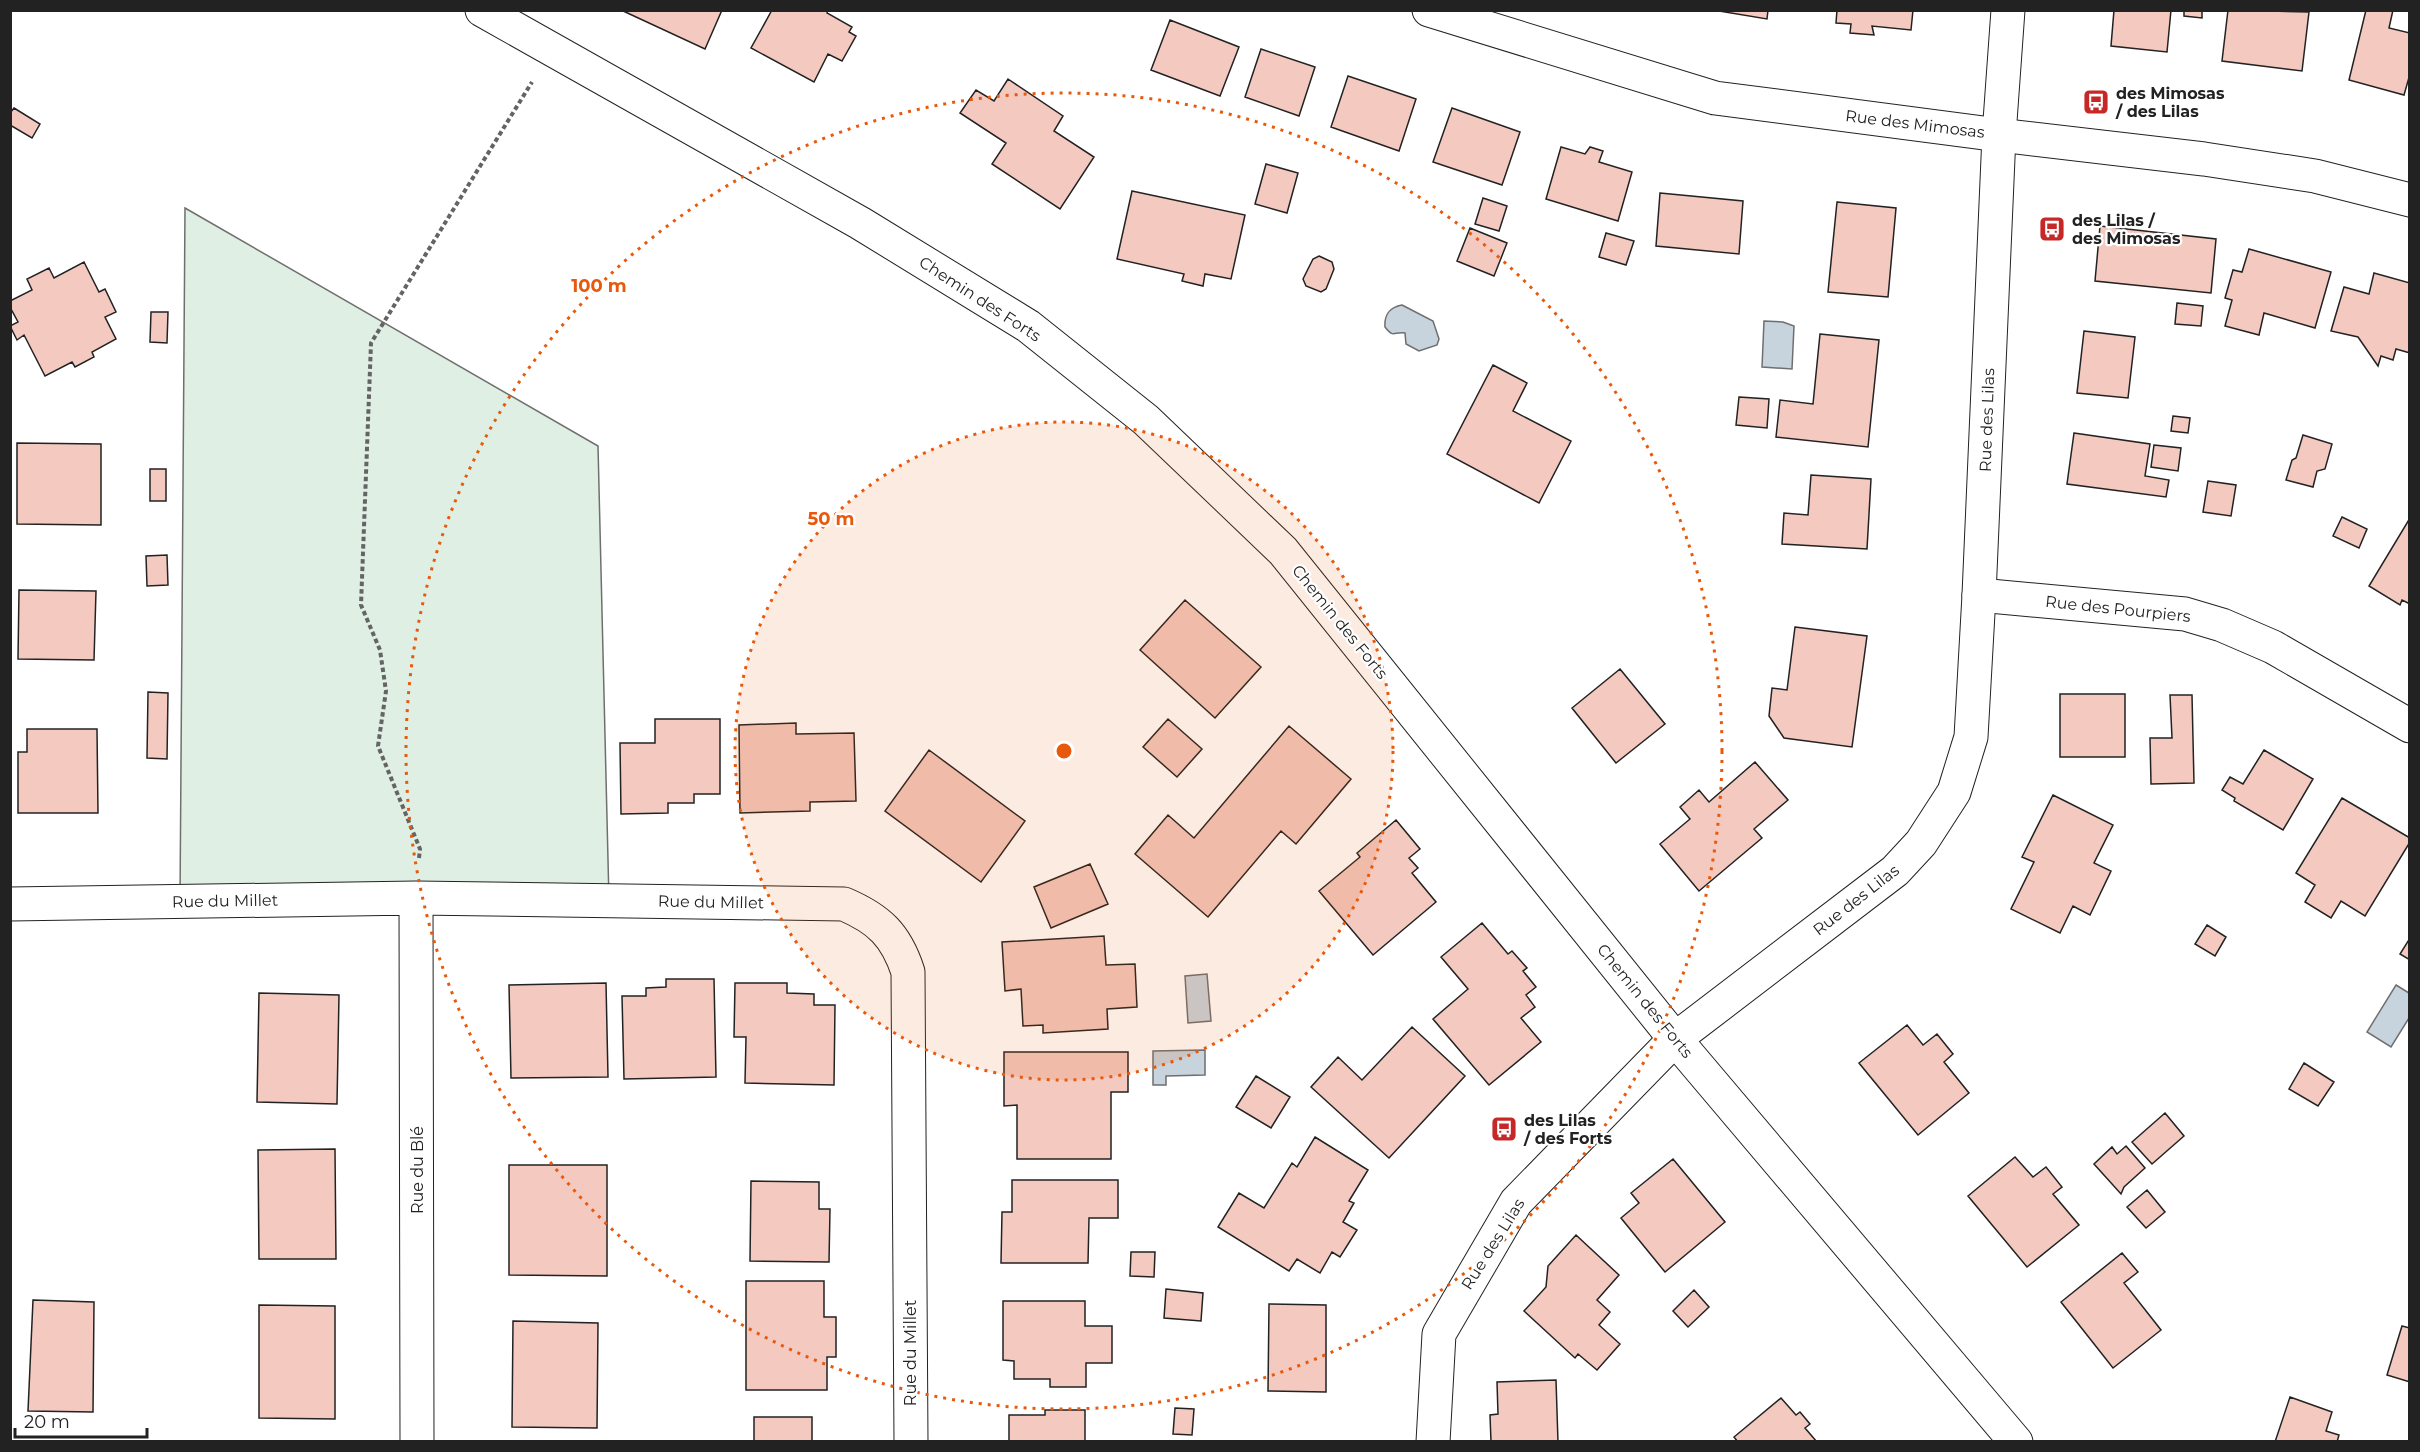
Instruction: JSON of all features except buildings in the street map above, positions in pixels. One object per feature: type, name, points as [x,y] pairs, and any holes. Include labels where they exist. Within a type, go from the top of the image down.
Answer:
[{"type":"street","name":"Chemin des Forts","points":[[482,10],[860,223],[1028,326],[1146,420],[1283,551],[1675,1039],[2016,1442]]},
{"type":"street","name":"Rue des Mimosas","points":[[1429,10],[1715,98],[2204,159],[2304,174],[2409,200]]},
{"type":"street","name":"Rue des Lilas","points":[[1433,1442],[1439,1334],[1516,1202],[1675,1039],[1895,871],[1921,843],[1954,792],[1971,737],[1999,135],[2008,10]]},
{"type":"street","name":"Rue des Pourpiers","points":[[1979,595],[2185,614],[2222,625],[2273,647],[2409,726]]},
{"type":"street","name":"Rue du Millet","points":[[10,904],[416,898],[844,904],[868,915],[891,937],[902,953],[908,972],[911,1442]]},
{"type":"street","name":"Rue du Blé","points":[[416,898],[417,1442]]},
{"type":"path","points":[[416,898],[420,849],[378,746],[386,691],[380,650],[360,605],[371,343],[551,50]]},
{"type":"green space","points":[[185,208],[598,446],[609,901],[180,901]]},
{"type":"shaded area","points":[[1402,305],[1433,321],[1439,339],[1437,345],[1419,351],[1406,344],[1405,333],[1392,334],[1388,331],[1385,327],[1387,315],[1394,308]]},
{"type":"shaded area","points":[[1764,321],[1783,322],[1794,326],[1792,369],[1762,367]]},
{"type":"shaded area","points":[[1207,974],[1211,1021],[1188,1023],[1185,976]]},
{"type":"shaded area","points":[[2396,985],[2409,993],[2409,1018],[2391,1047],[2367,1032]]},
{"type":"shaded area","points":[[1205,1050],[1205,1075],[1166,1076],[1166,1085],[1153,1085],[1153,1051]]},
{"type":"place","name":"des Mimosas / des Lilas","points":[[2096,102]]},
{"type":"place","name":"des Lilas / des Mimosas","points":[[2052,229]]},
{"type":"place","name":"des Lilas / des Forts","points":[[1504,1129]]}]
